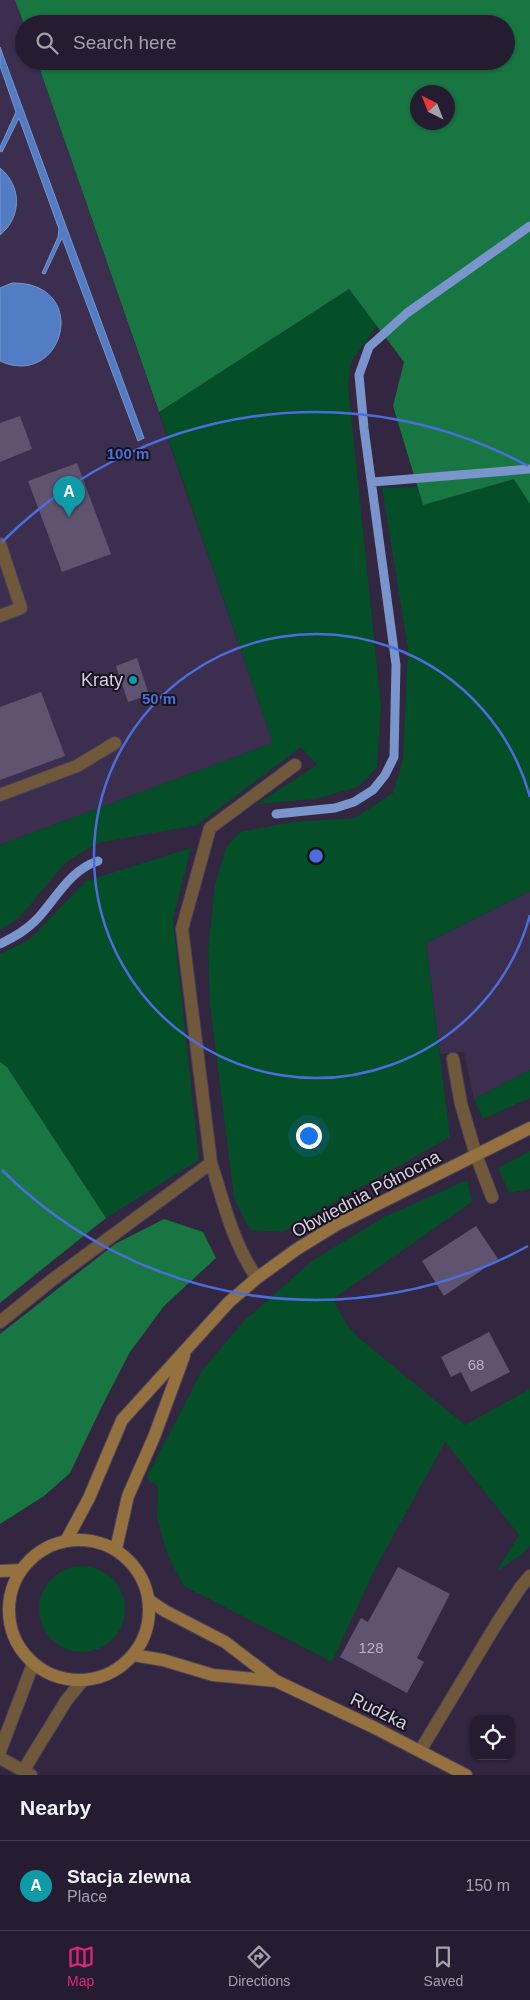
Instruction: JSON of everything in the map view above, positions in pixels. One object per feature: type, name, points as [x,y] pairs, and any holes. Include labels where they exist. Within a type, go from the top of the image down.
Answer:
[{"type":"main road","name":"Obwiednia Północna","points":[[67,1539],[89,1498],[122,1420],[228,1302],[297,1249],[336,1226],[530,1128]]},
{"type":"main road","name":"Obwiednia Północna","points":[[116,1549],[128,1496],[154,1437],[187,1349]]},
{"type":"main road","points":[[67,1539],[86,1539],[102,1542],[116,1549],[138,1571],[146,1585],[150,1601],[150,1615],[142,1643],[123,1665],[110,1673],[82,1680],[65,1679],[48,1674],[33,1664],[22,1652],[5,1621],[12,1586],[28,1561],[40,1551],[67,1539]]},
{"type":"main road","points":[[0,1571],[21,1570]]},
{"type":"main road","name":"Rudzka","points":[[150,1601],[165,1611],[225,1642],[276,1681],[373,1727],[466,1775]]},
{"type":"main road","name":"Rudzka","points":[[133,1655],[163,1660],[213,1675],[276,1681]]},
{"type":"street","points":[[0,544],[21,608],[0,616]]},
{"type":"street","points":[[0,794],[77,766],[115,743]]},
{"type":"street","points":[[257,1278],[245,1262],[232,1232],[212,1163],[182,929],[210,828],[295,765]]},
{"type":"street","points":[[453,1059],[461,1104],[476,1155],[492,1197]]},
{"type":"street","points":[[0,1322],[52,1280],[212,1163]]},
{"type":"street","points":[[420,1751],[497,1623],[530,1576]]},
{"type":"street","points":[[0,1751],[33,1664]]},
{"type":"street","points":[[0,1758],[27,1773],[66,1702],[82,1680]]},
{"type":"shaded area","points":[[0,0],[15,0],[21,15],[15,15],[15,70],[40,70],[273,743],[0,845]]},
{"type":"shaded area","points":[[530,891],[530,1070],[474,1099],[464,1052],[440,1054],[426,943]]},
{"type":"green space","points":[[15,0],[530,0],[530,504],[514,479],[423,505],[393,406],[404,362],[349,289],[159,412],[40,70],[515,70],[515,15],[21,15]]},
{"type":"green space","points":[[349,289],[377,326],[351,362],[348,385],[381,706],[377,767],[358,787],[315,799],[257,804],[317,765],[301,747],[197,825],[98,843],[66,862],[19,918],[0,930],[0,845],[273,743],[159,412]]},
{"type":"green space","points":[[514,479],[530,504],[530,891],[426,943],[450,1137],[282,1232],[250,1230],[234,1198],[210,1004],[208,952],[215,885],[226,848],[240,832],[292,822],[355,818],[393,793],[403,759],[408,648],[382,488],[417,487],[423,505]]},
{"type":"green space","points":[[191,848],[173,919],[199,1160],[106,1218],[7,1067],[0,1062],[0,954],[30,939],[86,881]]},
{"type":"green space","points":[[0,1062],[7,1067],[106,1218],[0,1303]]},
{"type":"green space","points":[[530,1070],[530,1098],[483,1119],[474,1099]]},
{"type":"green space","points":[[530,1151],[530,1189],[509,1193],[498,1168]]},
{"type":"green space","points":[[467,1180],[472,1202],[333,1299],[347,1325],[359,1338],[465,1425],[530,1389],[530,1546],[496,1572],[519,1535],[445,1442],[375,1569],[332,1662],[184,1586],[168,1556],[157,1519],[158,1486],[146,1478],[203,1369],[244,1321],[312,1261],[384,1217]]},
{"type":"green space","points":[[164,1219],[203,1232],[216,1258],[164,1306],[130,1352],[70,1473],[44,1496],[0,1524],[0,1334],[115,1244]]},
{"type":"green space","points":[[82,1566],[99,1569],[113,1578],[122,1592],[125,1609],[122,1626],[113,1640],[99,1649],[82,1652],[65,1649],[51,1640],[42,1626],[39,1609],[42,1592],[51,1578],[65,1569]]},
{"type":"water","points":[[0,47],[144,438],[138,441],[62,238],[45,274],[42,273],[58,237],[59,229],[19,118],[2,152],[0,151],[0,147],[16,112],[0,66]]},
{"type":"water","points":[[0,168],[12,184],[16,202],[12,219],[0,235]]},
{"type":"water","points":[[12,283],[37,287],[53,299],[60,315],[60,332],[53,349],[40,361],[22,366],[0,361],[0,288]]},
{"type":"building","points":[[20,416],[32,449],[0,462],[0,423]]},
{"type":"building","points":[[77,463],[111,554],[62,572],[28,481]]},
{"type":"building","name":"Kraty","points":[[137,658],[149,695],[128,702],[116,666]]},
{"type":"building","points":[[41,692],[65,756],[0,780],[0,707]]},
{"type":"building","points":[[476,1226],[498,1259],[444,1296],[422,1261]]},
{"type":"building","points":[[489,1332],[510,1372],[471,1392],[461,1372],[451,1377],[441,1357]]},
{"type":"building","points":[[398,1567],[450,1594],[417,1658],[424,1662],[407,1693],[340,1657],[361,1618],[368,1622]]},
{"type":"waterway","points":[[276,814],[335,808],[354,802],[373,790],[385,775],[394,757],[396,665],[364,428],[359,375],[369,347],[407,313],[530,226]]},
{"type":"waterway","points":[[373,482],[530,469]]},
{"type":"waterway","points":[[0,944],[29,926],[72,877],[88,865],[98,861]]},
{"type":"place","name":"Stacja zlewna","points":[[69,517]]},
{"type":"place","name":"Kraty","points":[[133,680]]}]
